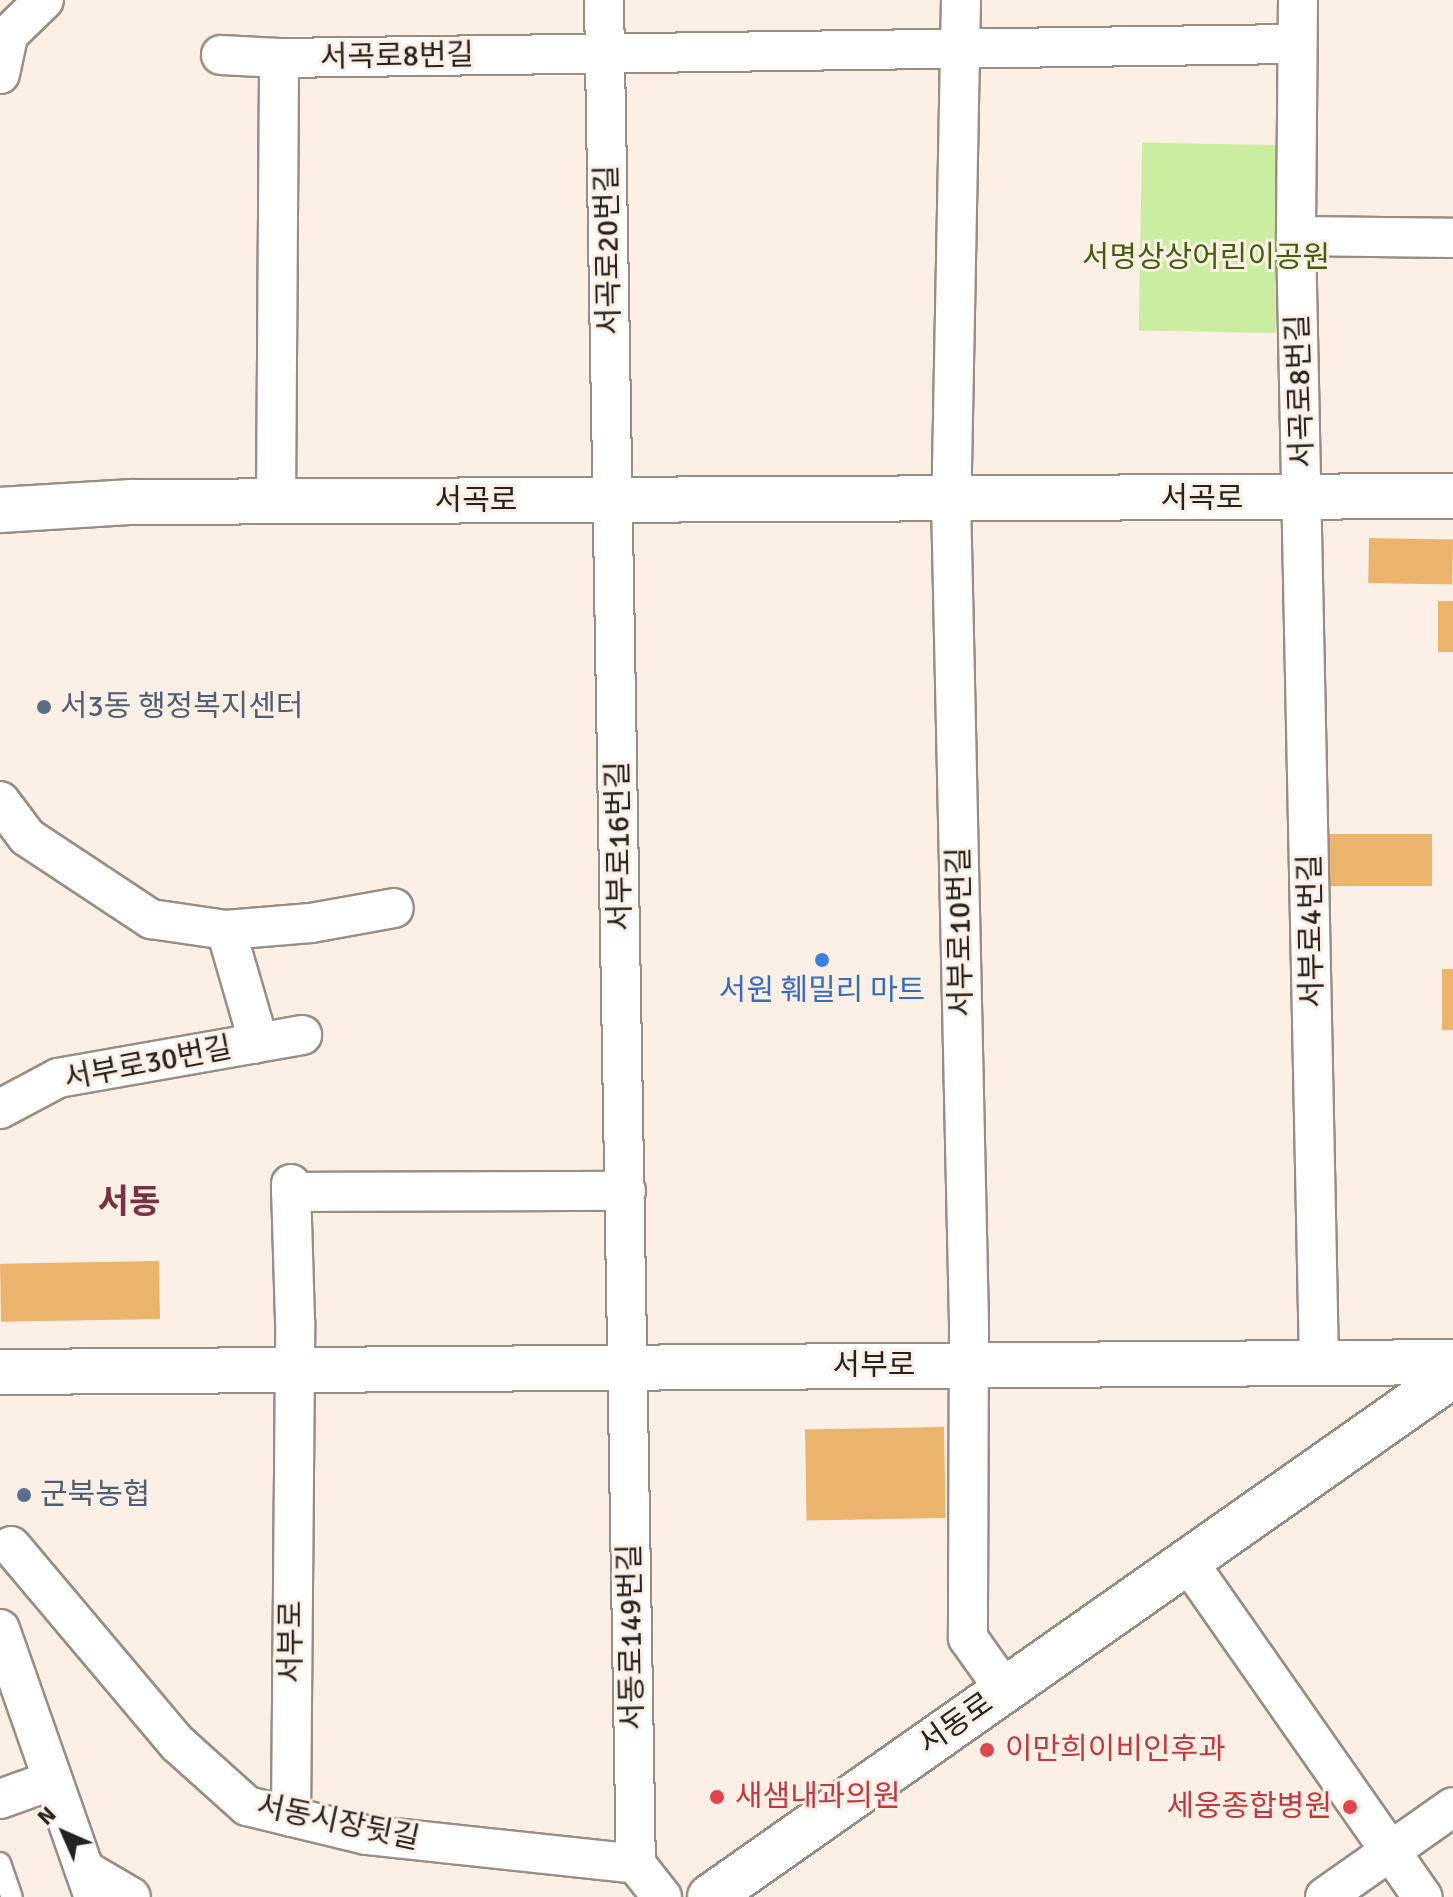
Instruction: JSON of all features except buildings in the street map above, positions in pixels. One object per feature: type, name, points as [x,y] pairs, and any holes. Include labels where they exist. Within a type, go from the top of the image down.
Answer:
[{"type":"street","points":[[0,74],[8,35],[44,0]]},
{"type":"street","name":"서곡로20번길","points":[[604,0],[615,500]]},
{"type":"street","points":[[951,499],[961,0]]},
{"type":"street","name":"서곡로8번길","points":[[1298,0],[1296,236],[1304,499]]},
{"type":"street","name":"서곡로8번길","points":[[276,502],[279,58],[1297,44]]},
{"type":"street","points":[[221,55],[279,58]]},
{"type":"street","points":[[1296,236],[1453,238]]},
{"type":"street","name":"서곡로","points":[[0,510],[131,502],[1453,496]]},
{"type":"street","name":"서부로10번길","points":[[951,499],[969,1366]]},
{"type":"street","name":"서부로4번길","points":[[1304,499],[1319,1363]]},
{"type":"street","name":"서부로16번길","points":[[615,500],[627,1368]]},
{"type":"street","points":[[0,801],[27,837],[151,919],[226,930],[311,923],[394,908]]},
{"type":"street","points":[[226,930],[243,981],[254,1044]]},
{"type":"street","name":"서부로30번길","points":[[0,1109],[58,1078],[302,1035]]},
{"type":"street","name":"서부로","points":[[291,1817],[294,1370],[291,1188],[626,1191]]},
{"type":"street","name":"서부로","points":[[0,1372],[1453,1362]]},
{"type":"street","name":"서동로","points":[[969,1366],[968,1638],[1005,1690]]},
{"type":"street","name":"서동로149번길","points":[[627,1368],[636,1864]]},
{"type":"street","name":"서동로","points":[[710,1897],[1453,1375]]},
{"type":"street","name":"서동시장뒷길","points":[[11,1546],[178,1744],[247,1806],[366,1835],[636,1864]]},
{"type":"street","points":[[1188,1562],[1423,1897]]},
{"type":"street","points":[[0,1629],[12,1704],[53,1780],[90,1884],[131,1897]]},
{"type":"street","points":[[0,1799],[53,1780]]},
{"type":"street","points":[[1325,1897],[1453,1807]]},
{"type":"street","points":[[636,1864],[662,1897]]},
{"type":"lane","points":[[0,1863],[12,1897]]},
{"type":"green space","name":"서명상상어린이공원","points":[[1142,143],[1279,145],[1276,333],[1139,331]]},
{"type":"place","name":"서3동 행정복지센터","points":[[44,707]]},
{"type":"place","name":"서원 훼밀리 마트","points":[[822,960]]},
{"type":"place","name":"군북농협","points":[[24,1495]]},
{"type":"place","name":"이만희이비인후과","points":[[987,1750]]},
{"type":"place","name":"새샘내과의원","points":[[717,1797]]},
{"type":"place","name":"세웅종합병원","points":[[1350,1807]]},
{"type":"district","name":"서동","points":[[129,1203]]}]
